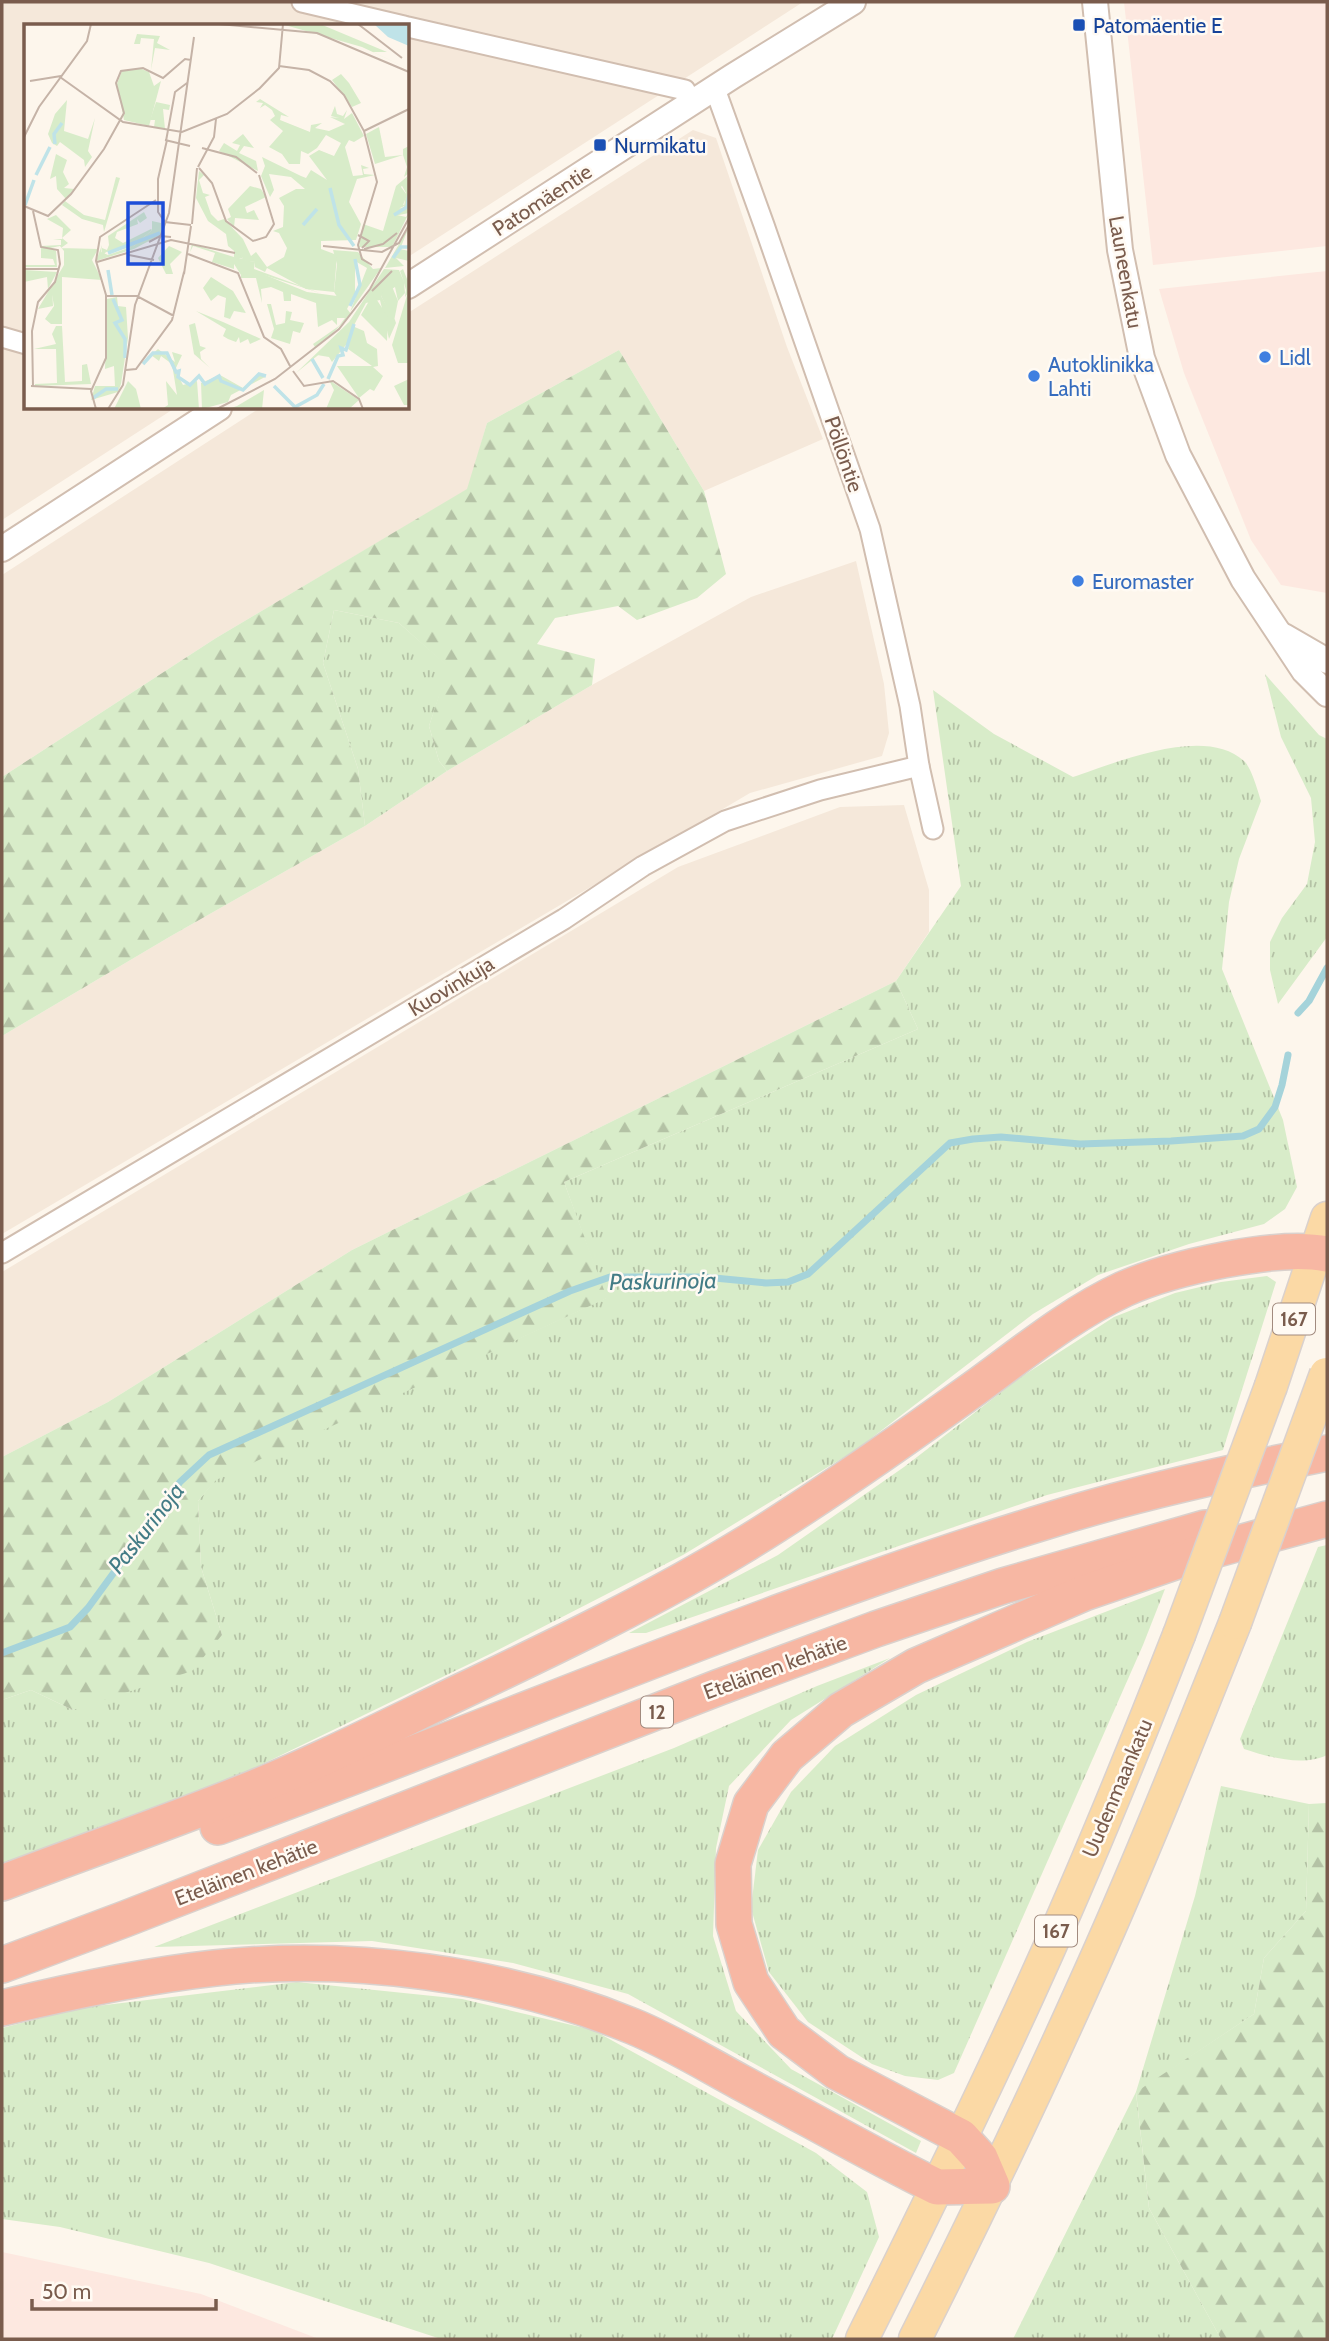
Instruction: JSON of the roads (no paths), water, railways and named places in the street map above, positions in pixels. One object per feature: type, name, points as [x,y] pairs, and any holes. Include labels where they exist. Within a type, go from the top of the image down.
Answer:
[{"type":"highway","points":[[2,1883],[242,1793],[383,1729],[639,1605],[744,1545],[826,1493],[1073,1318],[1125,1289],[1179,1271],[1228,1259],[1273,1253],[1322,1253]]},
{"type":"highway","name":"12","points":[[2,1905],[253,1814],[713,1636],[896,1570],[1049,1520],[1200,1479],[1327,1453]]},
{"type":"highway","name":"Eteläinen kehätie","points":[[2,1965],[876,1629],[1003,1586],[1209,1527],[1327,1503]]},
{"type":"highway","points":[[2,2008],[133,1980],[217,1968],[300,1964],[378,1967],[480,1981],[563,2001],[634,2027],[936,2188],[992,2186],[980,2158],[961,2137],[837,2072],[784,2032],[751,1982],[734,1924],[733,1864],[751,1804],[786,1756],[841,1710],[916,1666],[1084,1592],[1192,1556],[1327,1519]]},
{"type":"main road","name":"Uudenmaankatu","points":[[862,2339],[961,2137],[1058,1927],[1108,1811],[1179,1635],[1322,1253],[1327,1218]]},
{"type":"main road","points":[[915,2339],[992,2186],[1094,1964],[1153,1826],[1235,1623],[1327,1372]]},
{"type":"street","points":[[302,2],[394,24]]},
{"type":"street","name":"Patomäentie","points":[[410,285],[853,2]]},
{"type":"street","name":"Launeenkatu","points":[[1095,2],[1120,250],[1142,358],[1178,455],[1243,579],[1304,671],[1327,694]]},
{"type":"street","points":[[410,28],[685,90],[692,104]]},
{"type":"street","name":"Pöllöntie","points":[[715,89],[870,529],[910,706],[919,766],[933,829]]},
{"type":"street","points":[[2,337],[24,343]]},
{"type":"street","points":[[2,549],[206,411]]},
{"type":"street","name":"Launeenkatu","points":[[1280,634],[1327,662]]},
{"type":"street","name":"Kuovinkuja","points":[[2,1253],[564,919],[643,866],[702,832],[725,821],[820,790],[919,766]]},
{"type":"waterway","points":[[1298,1013],[1309,1001],[1327,968]]},
{"type":"waterway","name":"Paskurinoja","points":[[2,1653],[70,1627],[88,1608],[180,1482],[209,1455],[570,1291],[610,1277],[704,1277],[766,1283],[788,1282],[808,1274],[950,1143],[1001,1137],[1080,1144],[1243,1136],[1259,1129],[1275,1107],[1288,1055]]},
{"type":"place","name":"Patomäentie E","points":[[1079,25]]},
{"type":"place","name":"Nurmikatu","points":[[600,145]]},
{"type":"place","name":"Lidl","points":[[1265,357]]},
{"type":"place","name":"Autoklinikka Lahti","points":[[1034,376]]},
{"type":"place","name":"Euromaster","points":[[1078,581]]}]
